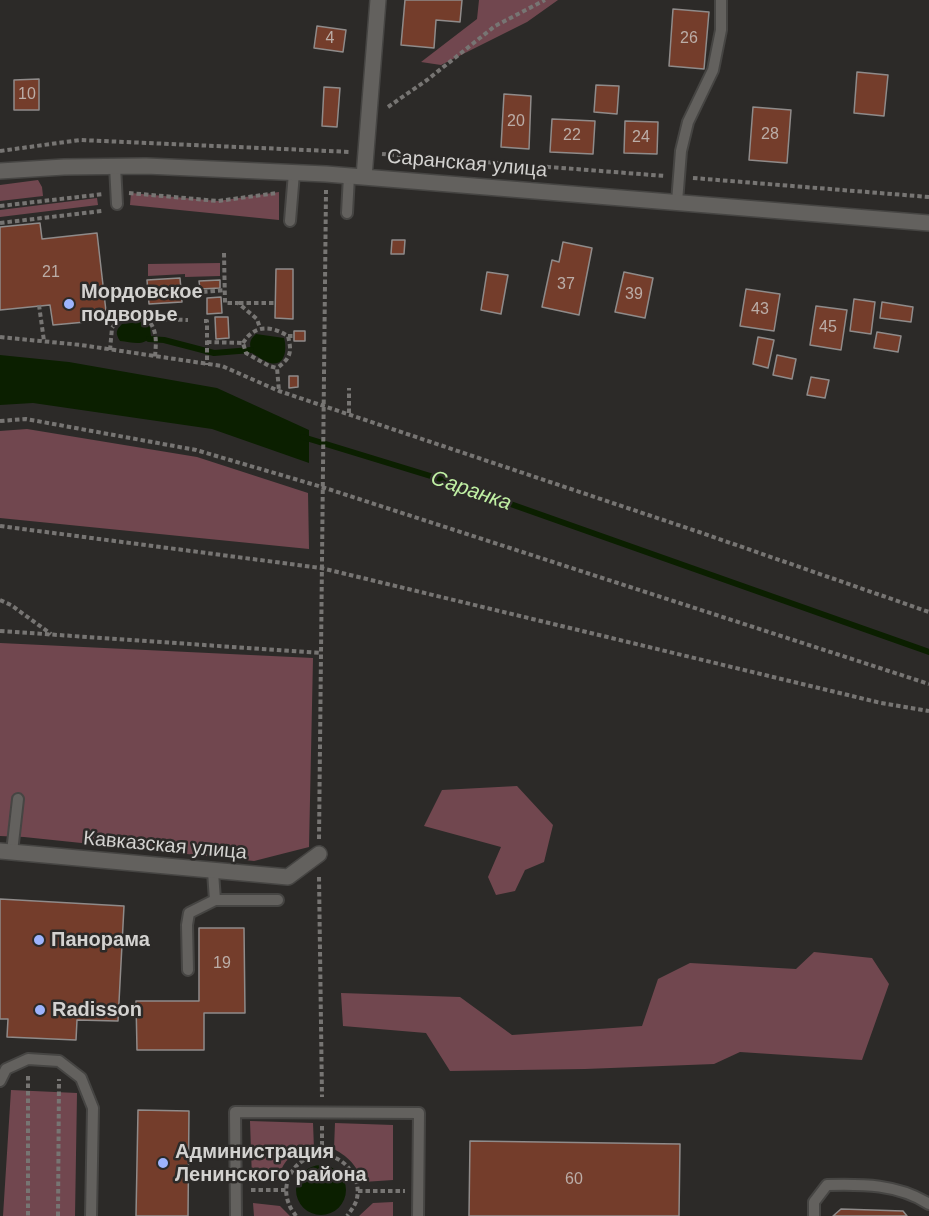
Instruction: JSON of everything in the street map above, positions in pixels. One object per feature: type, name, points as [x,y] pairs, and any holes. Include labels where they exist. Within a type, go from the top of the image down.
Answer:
[{"type":"street","points":[[364,177],[378,0]]},
{"type":"street","name":"Саранская улица","points":[[0,171],[146,166],[326,174],[929,223]]},
{"type":"street","name":"Кавказская улица","points":[[6,852],[288,877],[319,862]]},
{"type":"lane","points":[[677,202],[681,151],[688,122],[713,70],[721,30],[721,0]]},
{"type":"lane","points":[[115,166],[117,198]]},
{"type":"lane","points":[[290,221],[294,173]]},
{"type":"lane","points":[[348,213],[349,176]]},
{"type":"lane","points":[[6,852],[18,799]]},
{"type":"lane","points":[[213,872],[215,900]]},
{"type":"lane","points":[[188,970],[186,925],[189,912],[215,900],[278,900]]},
{"type":"lane","points":[[0,1081],[6,1069],[28,1059],[59,1061],[81,1078],[93,1108],[91,1216]]},
{"type":"lane","points":[[236,1216],[235,1112],[419,1113],[418,1216]]},
{"type":"lane","points":[[814,1216],[814,1202],[827,1185],[874,1184],[918,1197],[929,1204]]},
{"type":"path","points":[[370,112],[380,112],[427,80],[495,26],[545,0]]},
{"type":"path","points":[[0,151],[80,140],[349,152]]},
{"type":"path","points":[[380,154],[929,197]]},
{"type":"path","points":[[320,805],[326,174]]},
{"type":"path","points":[[0,206],[117,198],[218,201],[292,192],[326,192]]},
{"type":"path","points":[[0,223],[102,211]]},
{"type":"path","points":[[224,254],[225,303],[275,303]]},
{"type":"path","points":[[203,292],[225,290]]},
{"type":"path","points":[[238,303],[257,319],[260,328]]},
{"type":"path","points":[[39,305],[44,341]]},
{"type":"path","points":[[110,350],[112,328],[119,318],[188,320]]},
{"type":"path","points":[[147,319],[153,326],[156,339],[155,357]]},
{"type":"path","points":[[204,321],[207,321],[207,365]]},
{"type":"path","points":[[288,336],[291,348],[287,361],[277,368],[246,353],[243,346],[249,333],[260,328],[294,336]]},
{"type":"path","points":[[0,337],[222,366],[279,391],[929,612]]},
{"type":"path","points":[[207,342],[243,346]]},
{"type":"path","points":[[277,368],[279,391]]},
{"type":"path","points":[[349,388],[349,413]]},
{"type":"path","points":[[0,421],[26,419],[196,450],[322,488],[929,684]]},
{"type":"path","points":[[0,526],[321,568],[881,704],[929,711]]},
{"type":"path","points":[[0,600],[11,605],[52,635]]},
{"type":"path","points":[[0,631],[321,653]]},
{"type":"path","points":[[319,862],[322,1102]]},
{"type":"path","points":[[28,1059],[28,1216]]},
{"type":"path","points":[[58,1216],[59,1061]]},
{"type":"path","points":[[296,1216],[289,1204],[286,1190],[289,1176],[297,1165],[309,1157],[322,1155],[336,1158],[348,1166],[355,1178],[358,1191],[355,1204],[347,1216]]},
{"type":"path","points":[[235,1190],[286,1190]]},
{"type":"path","points":[[358,1191],[418,1191]]},
{"type":"shaded area","points":[[479,0],[558,0],[527,22],[441,65],[421,62],[477,19]]},
{"type":"shaded area","points":[[38,180],[43,196],[0,201],[0,185]]},
{"type":"shaded area","points":[[279,192],[279,220],[130,205],[131,193],[218,201]]},
{"type":"shaded area","points":[[97,198],[98,205],[0,217],[0,210]]},
{"type":"shaded area","points":[[220,263],[220,276],[185,277],[185,274],[148,276],[148,264]]},
{"type":"shaded area","points":[[141,322],[150,327],[151,336],[145,342],[120,341],[117,332],[122,324]]},
{"type":"shaded area","points":[[256,334],[284,338],[284,356],[279,362],[270,363],[252,353],[250,342]]},
{"type":"shaded area","points":[[0,355],[69,362],[217,388],[309,430],[309,463],[212,429],[33,403],[0,405]]},
{"type":"shaded area","points":[[27,429],[197,457],[308,493],[309,549],[0,518],[0,431]]},
{"type":"shaded area","points":[[0,643],[313,658],[309,847],[254,861],[0,836]]},
{"type":"shaded area","points":[[517,786],[553,825],[544,862],[525,870],[515,891],[496,895],[488,877],[501,847],[424,826],[442,790]]},
{"type":"shaded area","points":[[814,952],[872,958],[889,984],[862,1060],[740,1052],[714,1064],[450,1071],[426,1033],[343,1026],[341,993],[460,997],[512,1035],[642,1026],[658,979],[690,963],[796,969]]},
{"type":"shaded area","points":[[11,1090],[77,1093],[75,1216],[3,1216]]},
{"type":"shaded area","points":[[250,1121],[313,1123],[314,1149],[300,1153],[286,1161],[278,1180],[252,1179]]},
{"type":"shaded area","points":[[335,1123],[393,1125],[393,1180],[363,1182],[352,1162],[334,1149]]},
{"type":"shaded area","points":[[321,1165],[339,1172],[346,1190],[339,1208],[321,1215],[303,1208],[296,1190],[303,1172]]},
{"type":"shaded area","points":[[393,1202],[393,1216],[359,1216],[373,1203]]},
{"type":"shaded area","points":[[253,1203],[280,1206],[290,1216],[254,1216]]},
{"type":"building","points":[[405,0],[462,0],[460,22],[436,20],[434,48],[401,45]]},
{"type":"building","points":[[673,9],[709,12],[704,69],[669,66]]},
{"type":"building","points":[[317,26],[346,30],[343,52],[314,48]]},
{"type":"building","points":[[857,72],[888,75],[884,116],[854,113]]},
{"type":"building","points":[[39,79],[39,110],[14,110],[14,80]]},
{"type":"building","points":[[596,85],[619,86],[617,114],[594,112]]},
{"type":"building","points":[[324,87],[340,88],[337,127],[322,126]]},
{"type":"building","points":[[504,94],[531,96],[529,149],[501,147]]},
{"type":"building","points":[[753,107],[791,110],[787,163],[749,160]]},
{"type":"building","points":[[552,119],[595,121],[593,154],[550,152]]},
{"type":"building","points":[[625,121],[658,122],[657,154],[624,153]]},
{"type":"building","points":[[40,223],[42,239],[97,233],[107,320],[53,325],[50,305],[0,310],[0,227]]},
{"type":"building","points":[[392,240],[405,240],[404,254],[391,254]]},
{"type":"building","points":[[563,242],[592,248],[579,315],[542,307],[552,260],[559,262]]},
{"type":"building","points":[[276,269],[293,269],[293,319],[275,318]]},
{"type":"building","points":[[487,272],[508,275],[501,314],[481,310]]},
{"type":"building","points":[[624,272],[653,278],[645,318],[615,312]]},
{"type":"building","points":[[180,278],[182,302],[149,304],[147,280]]},
{"type":"building","points":[[220,280],[220,288],[200,289],[199,281]]},
{"type":"building","points":[[746,289],[780,294],[774,331],[740,326]]},
{"type":"building","points":[[221,297],[222,313],[207,314],[207,298]]},
{"type":"building","points":[[854,299],[875,302],[871,334],[850,331]]},
{"type":"building","points":[[882,302],[913,307],[911,322],[880,318]]},
{"type":"building","points":[[816,306],[847,310],[841,350],[810,345]]},
{"type":"building","points":[[215,317],[228,317],[229,338],[216,339]]},
{"type":"building","points":[[294,331],[305,331],[305,341],[294,341]]},
{"type":"building","points":[[877,332],[901,336],[898,352],[874,348]]},
{"type":"building","points":[[758,337],[774,340],[768,368],[753,364]]},
{"type":"building","points":[[777,355],[796,359],[792,379],[773,375]]},
{"type":"building","points":[[289,376],[298,376],[298,387],[289,388]]},
{"type":"building","points":[[811,377],[829,380],[825,398],[807,395]]},
{"type":"building","points":[[0,899],[124,906],[118,1021],[77,1020],[76,1040],[7,1037],[8,1019],[0,1019]]},
{"type":"building","points":[[199,928],[244,928],[245,1013],[204,1013],[204,1050],[137,1050],[136,1001],[199,1001]]},
{"type":"building","name":"Администрация Ленинского района","points":[[138,1110],[189,1111],[188,1216],[136,1216]]},
{"type":"building","points":[[470,1141],[680,1144],[679,1216],[469,1216]]},
{"type":"building","points":[[841,1209],[903,1211],[907,1216],[833,1216]]},
{"type":"waterway","points":[[149,339],[164,340],[214,353],[251,350]]},
{"type":"waterway","name":"Саранка","points":[[303,437],[437,478],[929,652]]},
{"type":"place","name":"Мордовское подворье","points":[[69,304]]},
{"type":"place","name":"Панорама","points":[[39,940]]},
{"type":"place","name":"Radisson","points":[[40,1010]]},
{"type":"place","name":"Администрация Ленинского района","points":[[163,1163]]}]
